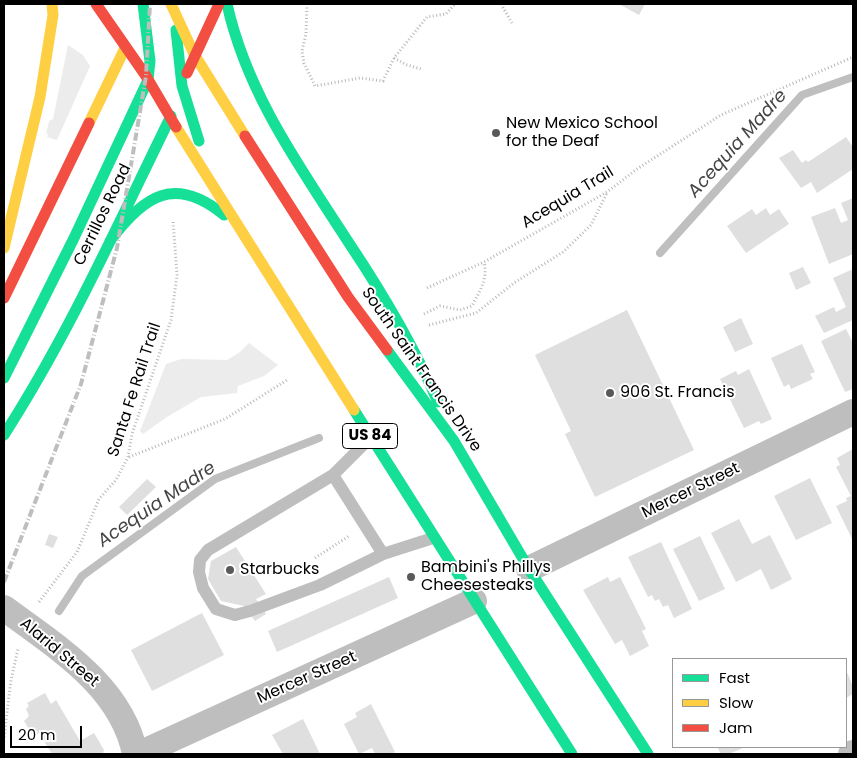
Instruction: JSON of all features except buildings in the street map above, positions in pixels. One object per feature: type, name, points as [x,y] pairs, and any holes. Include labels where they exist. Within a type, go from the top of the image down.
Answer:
[{"type":"main road","points":[[4,248],[40,97],[53,15],[52,4]]},
{"type":"main road","name":"US 84","points":[[96,4],[171,116],[188,149],[245,236],[433,538],[572,754]]},
{"type":"main road","name":"South Saint Francis Drive","points":[[171,4],[194,54],[348,296],[454,441],[529,568],[648,754]]},
{"type":"main road","points":[[181,4],[177,18],[176,34],[182,86],[189,115],[222,201]]},
{"type":"main road","name":"Cerrillos Road","points":[[4,435],[33,390],[60,341],[110,241],[171,116],[194,54],[219,4]]},
{"type":"main road","points":[[227,4],[241,55],[259,99],[280,137],[377,286],[423,366],[454,441]]},
{"type":"main road","points":[[4,298],[145,6]]},
{"type":"main road","points":[[4,378],[74,238],[148,80],[150,60],[145,6]]},
{"type":"main road","points":[[110,241],[123,221],[148,200],[174,193],[201,196],[215,205],[245,236]]},
{"type":"street","name":"Mercer Street","points":[[529,568],[853,412]]},
{"type":"street","name":"Mercer Street","points":[[137,754],[474,601]]},
{"type":"street","name":"Alarid Street","points":[[4,608],[67,656],[96,682],[112,700],[126,724],[137,754]]},
{"type":"lane","points":[[371,437],[332,475],[208,550],[200,560],[199,572],[216,609],[234,615],[250,611],[320,585],[383,554],[433,538]]},
{"type":"lane","points":[[332,475],[383,554]]},
{"type":"path","points":[[307,4],[306,34],[302,51],[304,63],[315,86],[360,78],[383,81],[394,58],[427,17],[446,14],[455,4]]},
{"type":"path","points":[[501,4],[512,23]]},
{"type":"path","name":"Acequia Trail","points":[[427,288],[484,262],[607,192],[637,168],[721,115],[853,57]]},
{"type":"path","points":[[394,58],[407,65],[421,69]]},
{"type":"path","points":[[429,325],[476,313],[514,283],[563,252],[591,225],[607,192]]},
{"type":"path","name":"Santa Fe Rail Trail","points":[[36,605],[77,552],[99,500],[116,480],[128,457],[132,434],[171,320],[177,275],[172,211]]},
{"type":"path","points":[[424,314],[440,306],[460,310],[472,306],[485,282],[486,270],[484,262]]},
{"type":"path","points":[[128,457],[224,418],[287,380]]},
{"type":"path","points":[[315,558],[349,536]]},
{"type":"path","points":[[4,737],[11,680],[21,642]]},
{"type":"shaded area","points":[[68,45],[83,55],[90,66],[57,140],[47,137],[48,133],[46,134],[49,121],[53,119]]},
{"type":"shaded area","points":[[249,343],[278,365],[264,376],[238,386],[237,393],[201,397],[143,434],[140,431],[166,364],[181,359],[227,360],[240,352]]},
{"type":"waterway","name":"Acequia Madre","points":[[660,253],[802,95],[853,77]]},
{"type":"waterway","name":"Acequia Madre","points":[[59,611],[82,576],[215,479],[319,438]]},
{"type":"railway","points":[[4,582],[81,384],[117,248],[146,76],[150,4]]},
{"type":"traffic: fast","points":[[4,378],[74,238],[148,80],[150,61],[143,4]]},
{"type":"traffic: fast","points":[[227,4],[236,37],[261,99],[294,158],[386,301],[419,361],[438,402]]},
{"type":"traffic: fast","points":[[176,30],[182,86],[199,141]]},
{"type":"traffic: fast","points":[[4,435],[28,397],[71,318],[171,116]]},
{"type":"traffic: fast","points":[[110,241],[135,212],[148,202],[161,196],[175,194],[190,196],[206,203],[224,215]]},
{"type":"traffic: fast","points":[[387,350],[454,441],[529,569],[648,754]]},
{"type":"traffic: fast","points":[[354,410],[572,754]]},
{"type":"traffic: slow","points":[[4,248],[40,97],[53,15],[52,4]]},
{"type":"traffic: slow","points":[[171,4],[194,54],[245,136]]},
{"type":"traffic: slow","points":[[89,123],[125,48]]},
{"type":"traffic: slow","points":[[176,127],[354,410]]},
{"type":"traffic: jam","points":[[96,4],[146,76],[176,127]]},
{"type":"traffic: jam","points":[[187,73],[219,4]]},
{"type":"traffic: jam","points":[[4,298],[89,123]]},
{"type":"traffic: jam","points":[[245,136],[348,297],[387,350]]},
{"type":"place","name":"New Mexico School for the Deaf","points":[[496,133]]},
{"type":"place","name":"906 St. Francis","points":[[610,393]]},
{"type":"place","name":"Starbucks","points":[[230,570]]},
{"type":"place","name":"Bambini's Phillys Cheesesteaks","points":[[411,577]]}]
